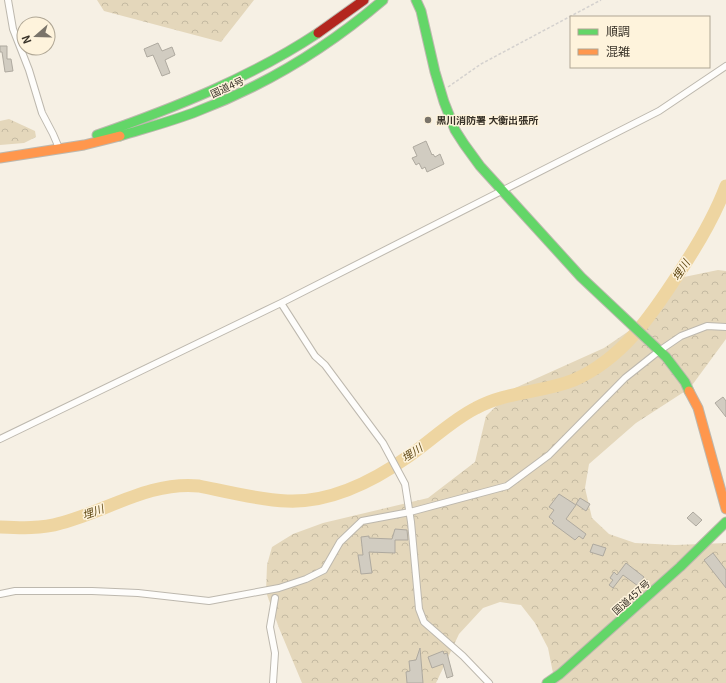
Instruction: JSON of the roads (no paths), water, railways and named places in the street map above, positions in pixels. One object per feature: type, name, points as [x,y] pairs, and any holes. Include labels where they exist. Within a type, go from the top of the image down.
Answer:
[{"type":"main road","name":"国道4号","points":[[59,148],[184,104],[240,78],[298,46],[364,0]]},
{"type":"main road","name":"国道4号","points":[[0,158],[84,145],[110,139],[197,112],[238,95],[283,71],[322,47],[355,24],[383,0]]},
{"type":"main road","points":[[416,0],[421,11],[441,91],[455,130],[467,149],[502,191],[581,277],[666,357],[685,382],[698,408],[726,509]]},
{"type":"main road","name":"国道457号","points":[[547,683],[560,674],[680,567],[726,522]]},
{"type":"street","points":[[8,0],[13,29],[29,70],[42,113],[59,148]]},
{"type":"street","points":[[0,439],[281,304],[659,111],[726,66]]},
{"type":"street","points":[[281,304],[316,356],[383,443],[405,484],[410,512],[419,609],[424,622],[463,656],[489,683]]},
{"type":"street","points":[[0,594],[15,590],[92,591],[209,601],[279,588],[306,580],[324,570],[340,542],[362,521],[410,512],[507,486],[549,455],[625,378],[658,350],[681,336],[707,326],[726,326]]},
{"type":"street","points":[[274,683],[275,653],[270,627],[275,598]]},
{"type":"waterway","name":"埋川","points":[[0,527],[31,528],[53,525],[78,518],[146,492],[163,488],[199,486],[266,499],[303,501],[336,494],[367,481],[396,465],[442,430],[476,408],[500,398],[574,380],[607,360],[634,335],[658,305],[705,231],[726,186]]},
{"type":"place","name":"黒川消防署 大衡出張所","points":[[428,120]]}]
